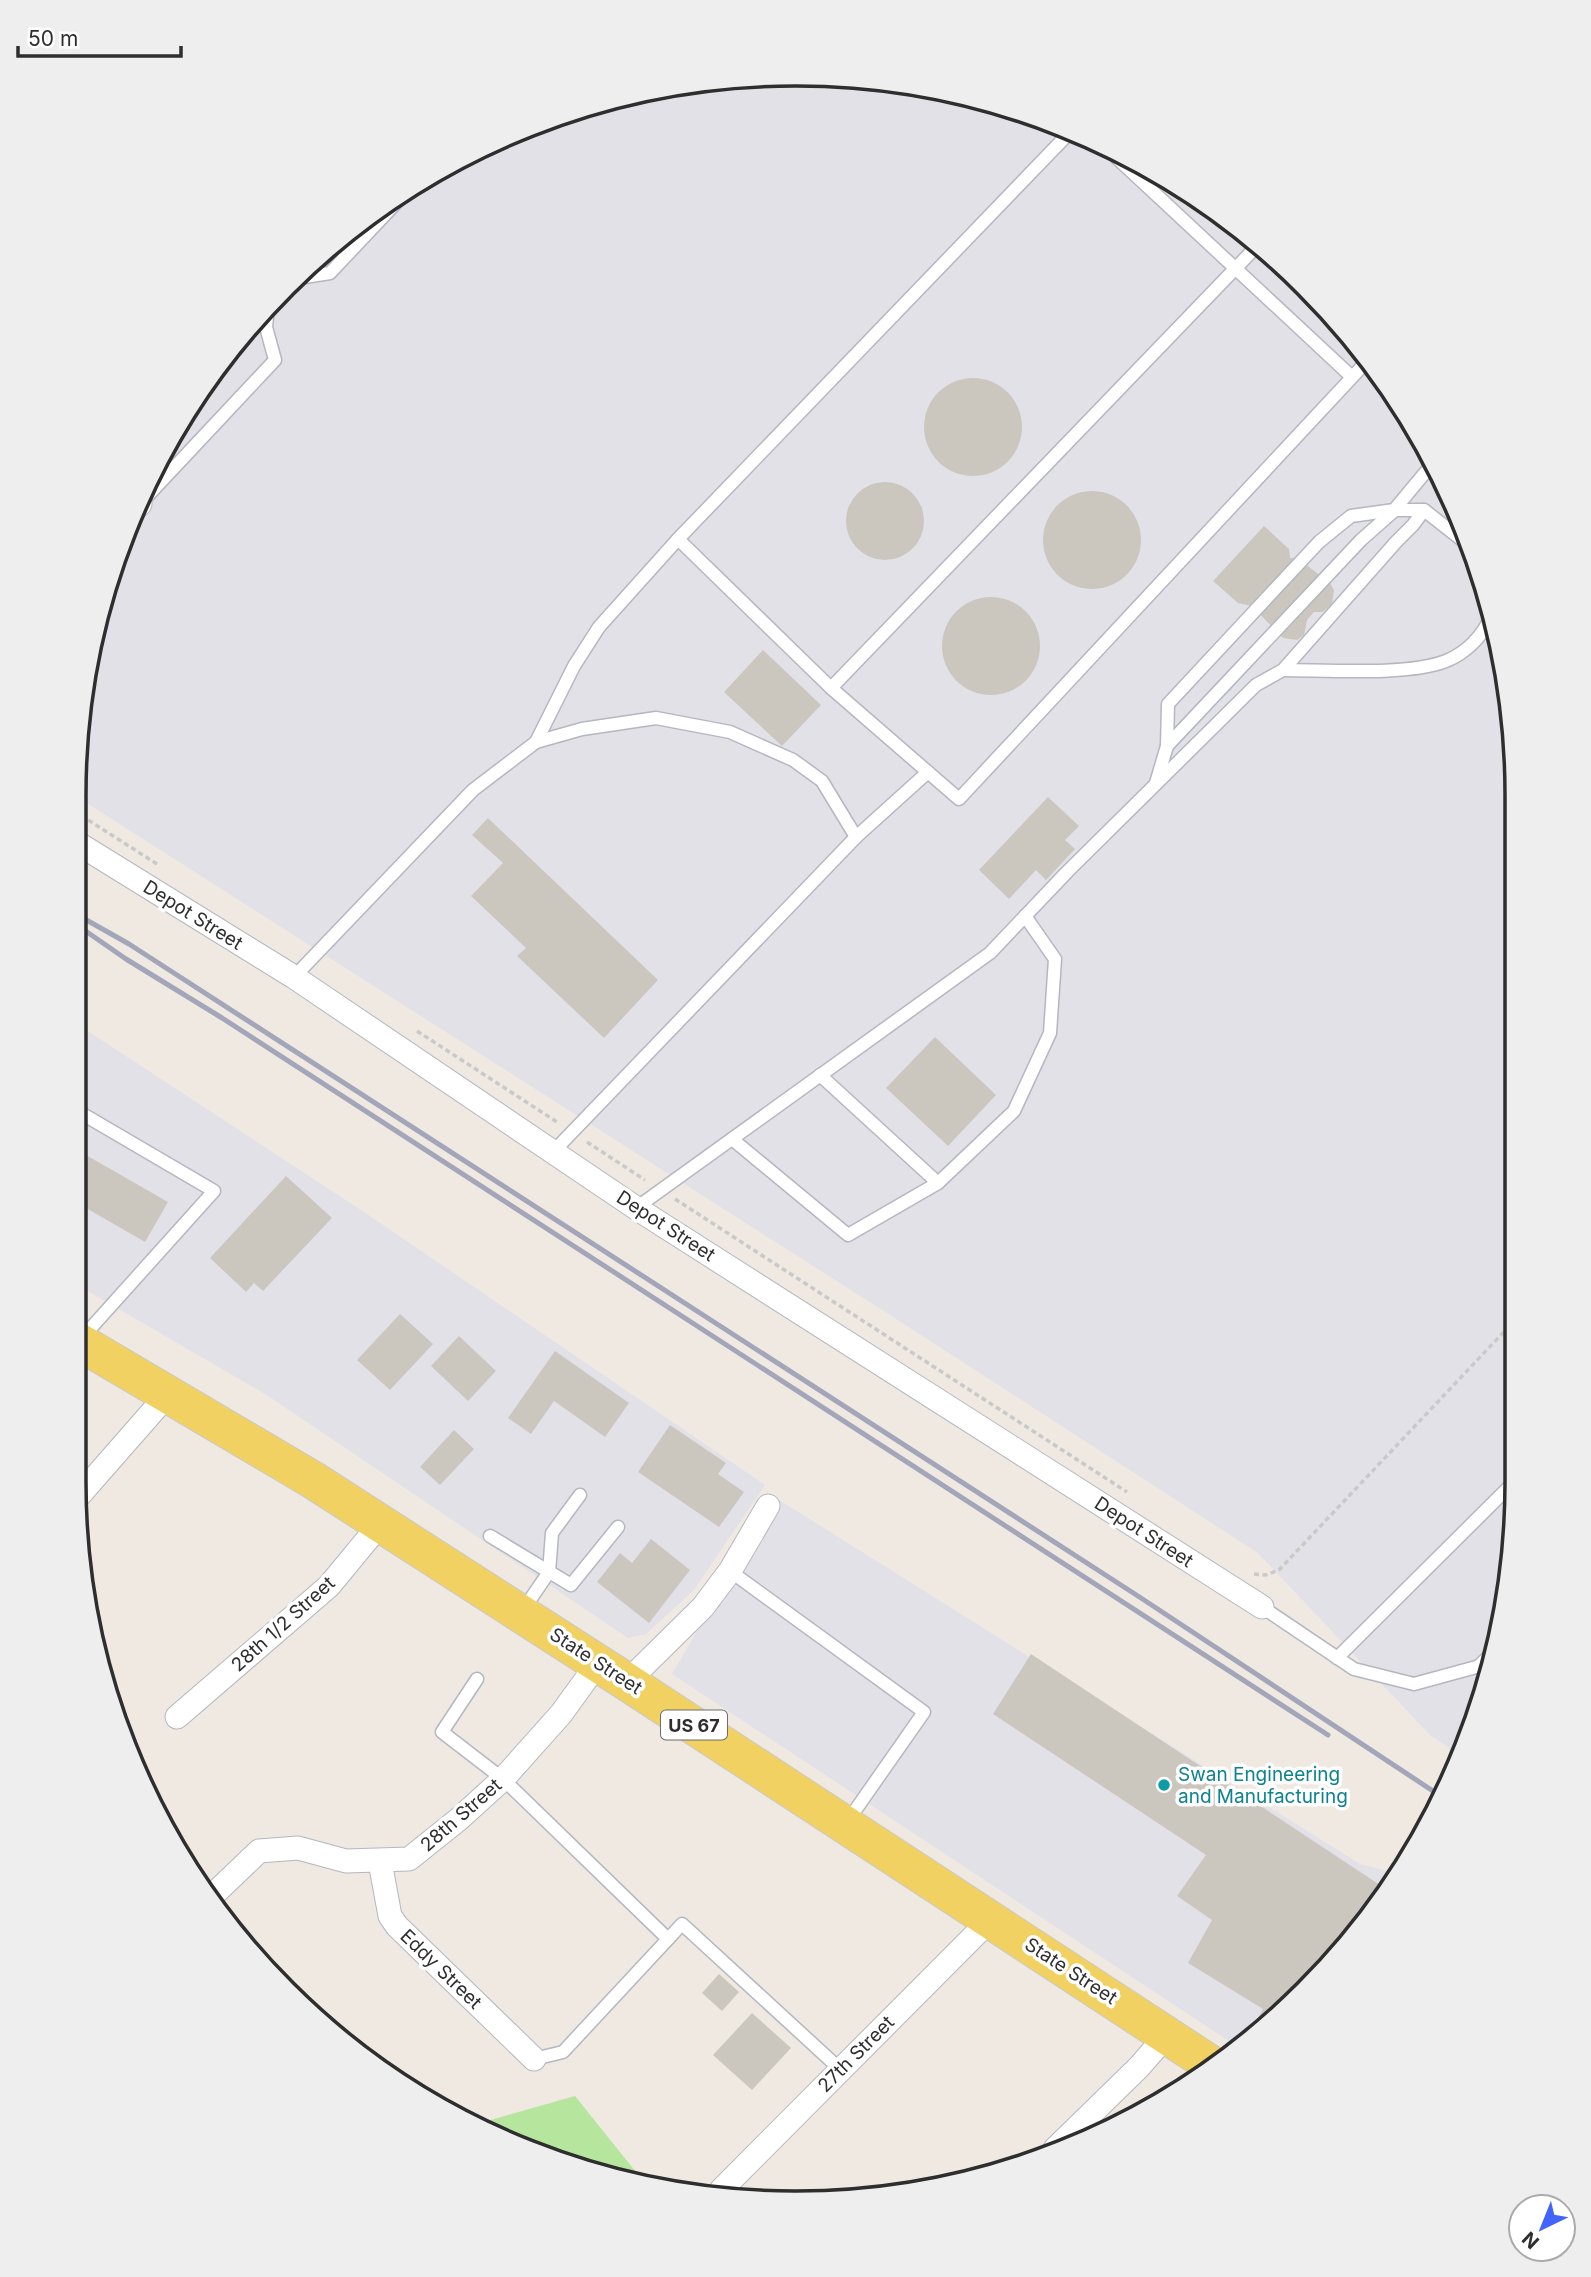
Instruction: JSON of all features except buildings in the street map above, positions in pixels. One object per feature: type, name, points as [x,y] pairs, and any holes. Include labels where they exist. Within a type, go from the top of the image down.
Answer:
[{"type":"main road","name":"State Street","points":[[86,1346],[381,1523],[846,1824],[1205,2061]]},
{"type":"street","name":"Depot Street","points":[[86,848],[294,977],[636,1208],[1262,1607]]},
{"type":"street","points":[[86,1487],[168,1394]]},
{"type":"street","name":"28th Street","points":[[217,1893],[259,1850],[298,1848],[346,1861],[409,1859],[459,1819],[502,1779],[561,1714],[613,1672],[703,1607],[730,1570],[768,1506]]},
{"type":"street","name":"28th 1/2 Street","points":[[177,1717],[329,1587],[381,1523]]},
{"type":"street","name":"Eddy Street","points":[[380,1862],[390,1916],[397,1926],[534,2059]]},
{"type":"street","name":"27th Street","points":[[733,2188],[841,2070],[991,1919]]},
{"type":"street","points":[[1068,2137],[1139,2067],[1167,2035]]},
{"type":"lane","points":[[536,742],[574,666],[599,626],[678,539],[1064,139]]},
{"type":"lane","points":[[1131,171],[1352,377]]},
{"type":"lane","points":[[314,276],[330,273],[380,220]]},
{"type":"lane","points":[[831,688],[1251,252]]},
{"type":"lane","points":[[158,485],[275,360],[263,327]]},
{"type":"lane","points":[[678,539],[831,688],[959,799],[1362,367]]},
{"type":"lane","points":[[1167,746],[1361,540],[1394,510],[1426,471]]},
{"type":"lane","points":[[1156,784],[1167,746],[1168,704],[1319,542],[1351,516],[1394,510],[1424,510],[1455,534]]},
{"type":"lane","points":[[636,1208],[990,953],[1256,685],[1283,670],[1413,526],[1424,510]]},
{"type":"lane","points":[[1283,670],[1391,670],[1430,666],[1448,660],[1472,645],[1485,628]]},
{"type":"lane","points":[[294,977],[473,790],[536,742],[583,729],[656,718],[730,732],[793,760],[822,781],[856,836]]},
{"type":"lane","points":[[553,1152],[856,836],[928,772]]},
{"type":"lane","points":[[732,1139],[848,1235],[938,1183],[1014,1111],[1050,1033],[1055,959],[1025,916]]},
{"type":"lane","points":[[820,1075],[938,1183]]},
{"type":"lane","points":[[86,1116],[214,1191],[86,1329]]},
{"type":"lane","points":[[1337,1658],[1505,1491]]},
{"type":"lane","points":[[521,1613],[549,1572],[552,1533],[580,1495]]},
{"type":"lane","points":[[490,1536],[571,1586],[618,1527]]},
{"type":"lane","points":[[730,1570],[924,1712],[846,1824]]},
{"type":"lane","points":[[1262,1607],[1354,1669],[1414,1684],[1481,1665]]},
{"type":"lane","points":[[477,1679],[442,1732],[502,1779],[668,1939]]},
{"type":"lane","points":[[534,2059],[563,2052],[682,1924],[841,2070]]},
{"type":"path","points":[[86,819],[168,871]]},
{"type":"path","points":[[412,1028],[1138,1499]]},
{"type":"path","points":[[1253,1574],[1266,1575],[1279,1570],[1505,1331]]},
{"type":"shaded area","points":[[796,86],[842,87],[934,99],[1024,123],[1067,140],[1109,159],[1190,205],[1228,232],[1297,294],[1359,363],[1386,401],[1432,482],[1451,524],[1468,567],[1492,657],[1504,749],[1505,796],[1504,1528],[1492,1620],[1468,1710],[1452,1750],[1430,1735],[1258,1553],[86,803],[87,749],[99,657],[123,567],[159,482],[205,401],[232,363],[294,294],[328,262],[363,232],[401,205],[482,159],[524,140],[567,123],[657,99],[749,87]]},
{"type":"shaded area","points":[[86,1030],[361,1210],[765,1485],[694,1590],[646,1634],[628,1638],[265,1394],[86,1290]]},
{"type":"shaded area","points":[[776,1498],[1360,1864],[1389,1871],[1359,1914],[1329,1949],[1297,1983],[1231,2042],[672,1674]]},
{"type":"green space","points":[[575,2096],[637,2173],[567,2154],[488,2121]]},
{"type":"railway","points":[[86,920],[129,944],[1141,1598],[1434,1791]]},
{"type":"railway","points":[[86,931],[1328,1735]]},
{"type":"place","name":"Swan Engineering and Manufacturing","points":[[1164,1785]]}]
